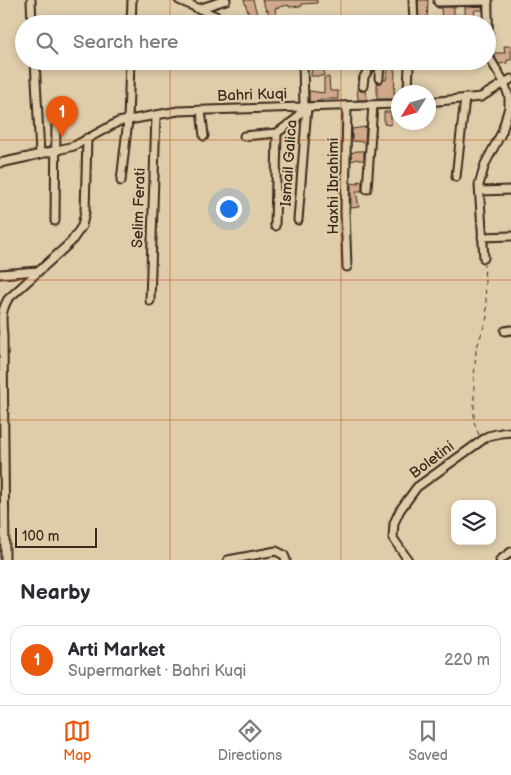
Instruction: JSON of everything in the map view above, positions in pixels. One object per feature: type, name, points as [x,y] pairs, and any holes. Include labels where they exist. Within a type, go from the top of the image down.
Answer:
[{"type":"street","points":[[31,0],[32,15]]},
{"type":"street","points":[[131,15],[132,0]]},
{"type":"street","points":[[179,0],[212,15]]},
{"type":"street","points":[[198,9],[226,0]]},
{"type":"street","points":[[413,0],[414,15]]},
{"type":"street","points":[[438,2],[488,1],[487,15]]},
{"type":"street","points":[[484,258],[479,185],[485,164],[502,132],[509,107],[504,82],[496,69]]},
{"type":"street","points":[[35,70],[40,154]]},
{"type":"street","points":[[121,181],[128,120],[130,70]]},
{"type":"street","name":"Ismail Galica","points":[[298,220],[305,107],[303,70]]},
{"type":"street","points":[[363,86],[364,76],[368,70]]},
{"type":"street","points":[[378,78],[379,70]]},
{"type":"street","points":[[408,85],[409,70]]},
{"type":"street","points":[[436,101],[480,97],[511,79]]},
{"type":"street","points":[[456,177],[465,98]]},
{"type":"street","name":"Bahri Kuqi","points":[[0,162],[74,146],[118,122],[178,111],[391,104]]},
{"type":"street","points":[[367,189],[373,105]]},
{"type":"street","name":"Haxhi Ibrahimi","points":[[347,106],[345,211],[347,267]]},
{"type":"street","name":"Bahri Kuqi","points":[[277,133],[296,119],[305,107]]},
{"type":"street","name":"Bahri Kuqi","points":[[201,110],[204,136]]},
{"type":"street","name":"Selim Ferati","points":[[150,301],[156,115]]},
{"type":"street","points":[[55,221],[56,120]]},
{"type":"street","points":[[502,132],[511,133]]},
{"type":"street","points":[[244,136],[277,133],[275,226]]},
{"type":"street","points":[[5,560],[3,307],[38,271],[71,242],[82,226],[85,212],[87,138]]},
{"type":"street","points":[[480,191],[511,190]]},
{"type":"street","points":[[482,237],[511,236]]},
{"type":"street","points":[[0,274],[38,271]]},
{"type":"street","name":"Boletini","points":[[408,560],[393,538],[394,524],[400,510],[416,487],[488,436],[501,432],[511,432]]},
{"type":"street","points":[[228,560],[276,551],[284,556],[286,560]]},
{"type":"street","points":[[500,560],[511,552]]},
{"type":"path","points":[[482,440],[474,422],[476,350],[487,317],[484,258]]},
{"type":"building","points":[[244,0],[253,0],[257,14],[249,15]]},
{"type":"building","points":[[262,0],[317,0],[317,3],[302,4],[302,6],[289,7],[289,5],[275,8],[276,15],[268,15],[268,10],[266,10]]},
{"type":"building","points":[[418,0],[428,0],[427,15],[419,15]]},
{"type":"building","points":[[482,6],[483,10],[475,10],[474,15],[465,15],[465,7]]},
{"type":"building","points":[[437,7],[454,7],[454,15],[442,15],[441,8],[437,8]]},
{"type":"building","points":[[504,46],[511,46],[511,60],[507,60],[507,63],[499,64],[496,59],[496,53],[505,53]]},
{"type":"building","points":[[312,70],[324,70],[324,76],[311,76]]},
{"type":"building","points":[[388,70],[394,70],[394,85],[391,85],[391,99],[377,99],[377,83],[381,83],[386,80]]},
{"type":"building","points":[[329,77],[330,91],[338,91],[338,99],[321,99],[321,101],[309,102],[309,91],[324,93],[324,78]]},
{"type":"building","points":[[359,77],[358,88],[360,91],[365,91],[367,100],[358,100],[357,86]]},
{"type":"building","points":[[384,112],[391,112],[391,125],[384,124]]},
{"type":"building","points":[[366,127],[365,142],[352,141],[352,129]]},
{"type":"building","points":[[364,151],[364,160],[351,161],[351,153]]},
{"type":"building","points":[[358,181],[362,182],[362,191],[356,191],[359,207],[351,208],[351,183],[358,184]]},
{"type":"place","name":"Arti Market","points":[[62,137]]}]
